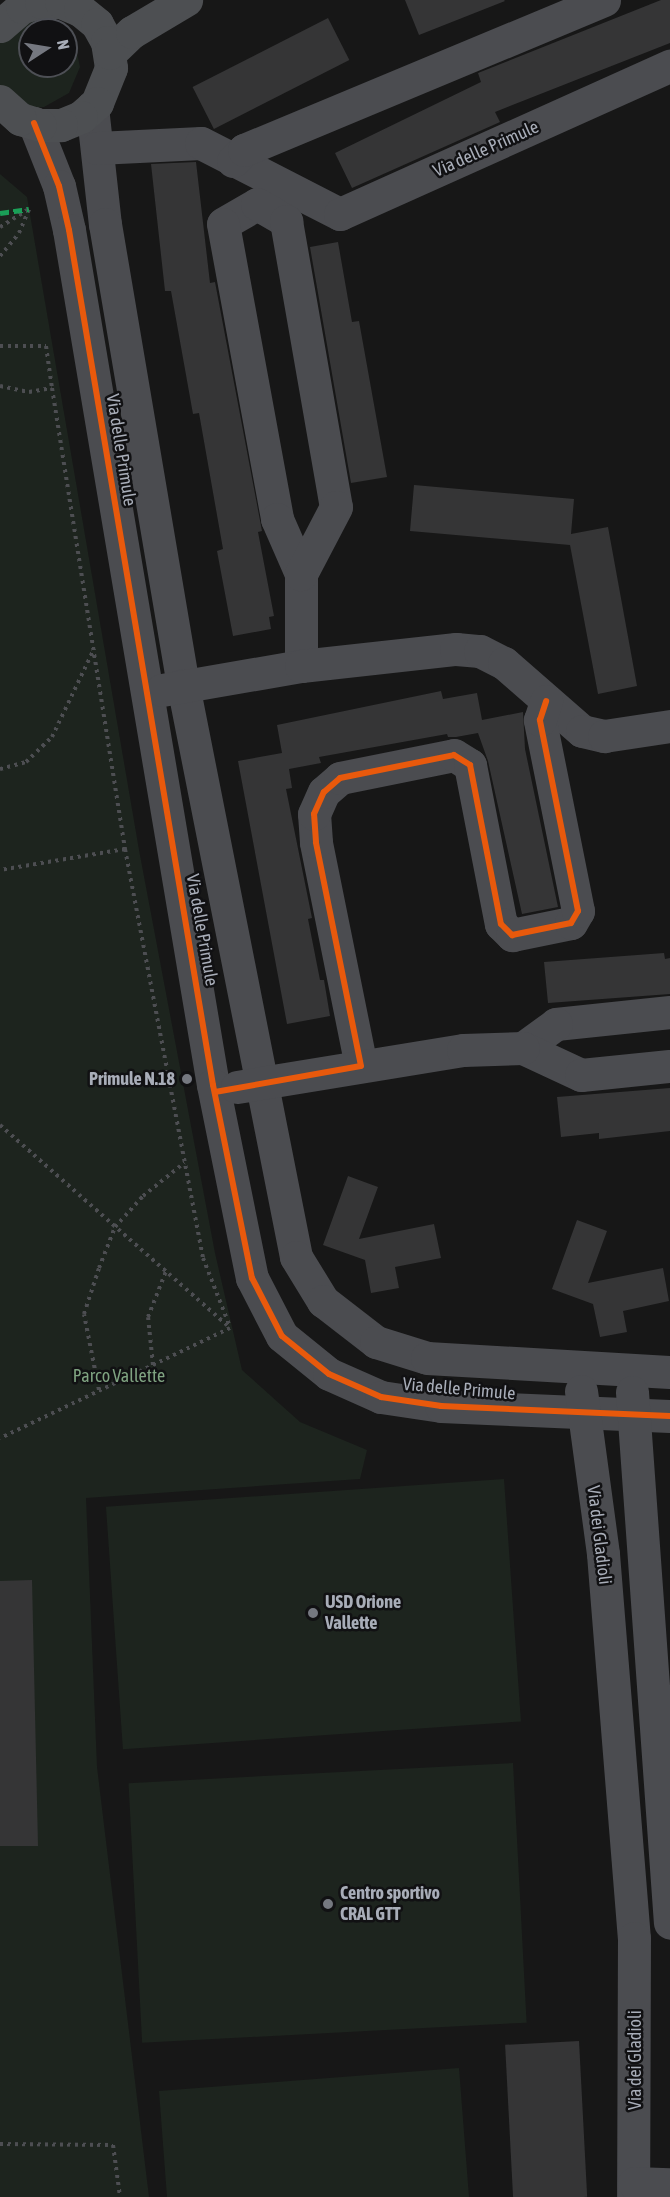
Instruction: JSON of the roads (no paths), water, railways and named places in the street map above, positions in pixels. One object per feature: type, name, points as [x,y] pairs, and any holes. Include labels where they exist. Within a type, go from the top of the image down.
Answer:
[{"type":"main road","points":[[110,53],[132,32],[186,0]]},
{"type":"main road","points":[[0,101],[20,118],[34,123],[62,125],[92,107],[108,84],[110,53],[97,24],[64,1],[41,2],[22,7],[2,22]]},
{"type":"street","points":[[233,161],[244,150],[604,0]]},
{"type":"street","name":"Via delle Primule","points":[[97,148],[201,142],[233,161],[263,192],[340,214],[670,66]]},
{"type":"street","name":"Via delle Primule","points":[[92,107],[105,224],[183,686],[259,1083],[296,1257],[323,1301],[376,1342],[427,1358],[670,1372]]},
{"type":"street","name":"Via delle Primule","points":[[34,123],[59,186],[69,230],[215,1092],[252,1278],[282,1336],[329,1374],[381,1396],[441,1406],[670,1416]]},
{"type":"street","points":[[301,574],[336,507],[286,221],[263,192],[223,224],[277,519],[301,574],[301,666]]},
{"type":"street","points":[[146,694],[301,666],[456,649],[480,651],[504,663],[582,731],[604,736],[670,726]]},
{"type":"street","points":[[361,1066],[316,842],[314,814],[324,792],[340,778],[454,755],[470,765],[501,924],[512,935],[572,923],[578,911],[540,720],[546,700]]},
{"type":"street","points":[[523,1048],[556,1024],[670,1012]]},
{"type":"street","points":[[215,1092],[465,1050],[523,1048],[581,1076],[670,1066]]},
{"type":"street","name":"Via dei Gladioli","points":[[580,1368],[582,1412],[603,1554],[634,1938],[633,2190],[670,2184]]},
{"type":"street","points":[[631,1370],[670,1923]]},
{"type":"street","points":[[616,1702],[655,1700]]},
{"type":"street","points":[[634,1938],[670,1936]]},
{"type":"place","name":"Primule N.18","points":[[187,1079]]},
{"type":"place","name":"USD Orione Vallette","points":[[313,1613]]},
{"type":"place","name":"Centro sportivo CRAL GTT","points":[[328,1904]]},
{"type":"park label","name":"Parco Vallette","points":[[119,1376]]}]
